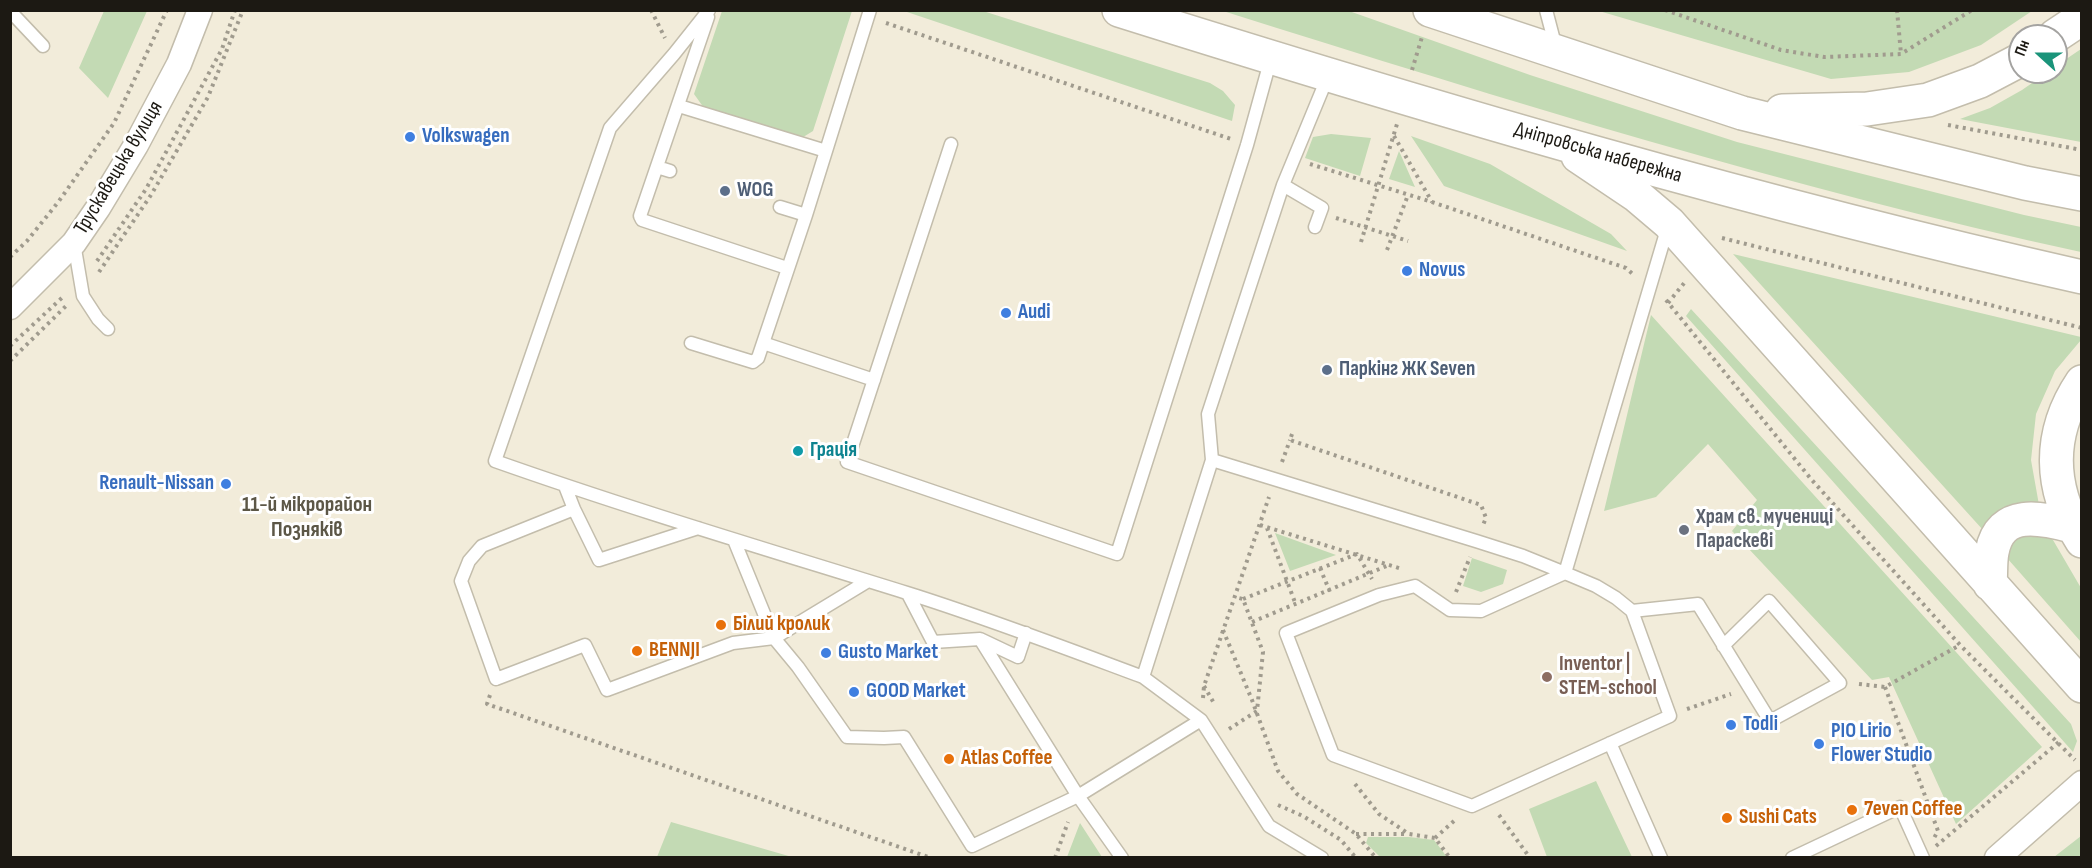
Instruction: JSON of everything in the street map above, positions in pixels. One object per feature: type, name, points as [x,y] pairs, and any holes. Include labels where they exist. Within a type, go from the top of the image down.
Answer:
[{"type":"main road","name":"Дніпровська набережна","points":[[1119,10],[1270,58],[1772,202],[1935,244],[2082,277]]},
{"type":"main road","points":[[1446,13],[1742,112],[2025,183],[2082,194]]},
{"type":"main road","points":[[2068,27],[2082,18]]},
{"type":"main road","points":[[1742,112],[1867,109],[1928,100],[1980,81],[2008,66]]},
{"type":"main road","points":[[1554,140],[1636,195],[1669,223],[2082,686]]},
{"type":"main road","points":[[2077,534],[2059,492],[2055,464],[2060,427],[2072,396],[2082,382]]},
{"type":"main road","points":[[1990,584],[1992,550],[2001,532],[2016,520],[2030,518],[2077,534]]},
{"type":"street","name":"Трускавецька вулиця","points":[[10,307],[74,243],[136,145],[179,64],[200,10]]},
{"type":"street","points":[[1997,858],[2082,783]]},
{"type":"lane","points":[[709,10],[610,128],[495,461],[565,486],[1026,633],[1143,677],[1201,720],[1269,826],[1322,858]]},
{"type":"lane","points":[[709,10],[679,106],[640,216],[642,220],[788,268]]},
{"type":"lane","points":[[1546,10],[1557,52]]},
{"type":"lane","points":[[10,11],[43,46]]},
{"type":"lane","points":[[691,343],[753,362],[758,358],[869,14]]},
{"type":"lane","points":[[951,144],[847,462],[1117,554],[1246,145],[1270,58]]},
{"type":"lane","points":[[1143,677],[1212,460],[1208,414],[1283,185],[1329,75]]},
{"type":"lane","points":[[679,106],[826,151]]},
{"type":"lane","points":[[657,167],[670,171]]},
{"type":"lane","points":[[1283,185],[1322,208],[1315,227]]},
{"type":"lane","points":[[780,207],[806,215]]},
{"type":"lane","points":[[1212,460],[1523,556],[1565,573],[1596,586],[1632,611],[1670,716],[1472,806],[1333,755],[1286,633],[1379,595],[1415,586],[1450,610],[1481,611],[1565,573],[1669,223]]},
{"type":"lane","points":[[74,243],[82,296],[108,329]]},
{"type":"lane","points":[[763,343],[874,380]]},
{"type":"lane","points":[[565,486],[599,560],[698,528]]},
{"type":"lane","points":[[574,509],[482,546],[469,561],[461,581],[496,679],[585,645],[607,690],[733,643],[774,638],[868,581]]},
{"type":"lane","points":[[734,540],[774,638],[798,667],[847,737],[904,737],[972,846],[1078,796],[1201,720]]},
{"type":"lane","points":[[908,594],[933,642],[980,639],[1018,657],[1026,633]]},
{"type":"lane","points":[[1632,611],[1698,604],[1723,646],[1770,721],[1840,683],[1769,601],[1723,646]]},
{"type":"lane","points":[[980,639],[1078,796],[1122,858]]},
{"type":"lane","points":[[1610,743],[1661,858]]},
{"type":"lane","points":[[1792,858],[1900,807],[1923,857]]},
{"type":"path","points":[[10,257],[27,241],[59,201],[114,123],[167,10]]},
{"type":"path","points":[[10,361],[95,277],[151,195],[208,97],[243,10]]},
{"type":"path","points":[[651,10],[674,54]]},
{"type":"path","points":[[1665,10],[1781,50],[1824,57],[1901,54],[1972,10]]},
{"type":"path","points":[[1897,10],[1901,54]]},
{"type":"path","points":[[869,14],[1246,145]]},
{"type":"path","points":[[1944,125],[2082,150]]},
{"type":"path","points":[[1394,136],[1432,202]]},
{"type":"path","points":[[1294,159],[1432,202],[1626,268],[1651,287],[1668,303],[1811,479],[1960,645],[2082,767]]},
{"type":"path","points":[[1361,242],[1380,186]]},
{"type":"path","points":[[1387,250],[1407,195]]},
{"type":"path","points":[[1335,217],[1408,241]]},
{"type":"path","points":[[1668,303],[1720,238],[2082,328]]},
{"type":"path","points":[[1201,720],[1204,686],[1290,440]]},
{"type":"path","points":[[1260,525],[1408,571]]},
{"type":"path","points":[[1267,527],[1302,626]]},
{"type":"path","points":[[1235,597],[1243,599],[1286,580],[1357,554]]},
{"type":"path","points":[[1357,554],[1369,572],[1379,595]]},
{"type":"path","points":[[1252,622],[1389,565]]},
{"type":"path","points":[[1320,568],[1338,612]]},
{"type":"path","points":[[1448,585],[1469,591]]},
{"type":"path","points":[[1243,599],[1263,652],[1257,711]]},
{"type":"path","points":[[1223,630],[1257,711],[1278,771],[1297,794],[1356,834],[1376,858]]},
{"type":"path","points":[[1840,683],[1885,687],[1960,645]]},
{"type":"path","points":[[496,679],[487,704],[931,858]]},
{"type":"path","points":[[1204,686],[1219,712]]},
{"type":"path","points":[[1885,687],[1938,831],[1923,857]]},
{"type":"path","points":[[1670,716],[1749,688]]},
{"type":"path","points":[[1229,730],[1257,711]]},
{"type":"path","points":[[1224,721],[1234,739]]},
{"type":"path","points":[[1923,857],[2059,742]]},
{"type":"path","points":[[1333,755],[1379,814],[1409,834]]},
{"type":"path","points":[[1055,858],[1078,796]]},
{"type":"path","points":[[1486,799],[1530,858]]},
{"type":"path","points":[[1276,804],[1303,816],[1341,840],[1356,858]]},
{"type":"path","points":[[1356,834],[1409,834],[1435,838],[1450,858]]},
{"type":"green space","points":[[104,11],[147,11],[108,98],[79,68]]},
{"type":"green space","points":[[722,11],[852,11],[813,131],[800,139],[704,108],[694,94]]},
{"type":"green space","points":[[904,11],[983,11],[1210,83],[1223,91],[1235,105],[1232,121]]},
{"type":"green space","points":[[1223,11],[1349,11],[1530,75],[1737,142],[2024,215],[2081,227],[2081,252],[1972,227],[1757,172],[1542,110]]},
{"type":"green space","points":[[1599,11],[2032,11],[2012,24],[2008,24],[2008,27],[1981,45],[1909,72],[1831,79]]},
{"type":"green space","points":[[2081,49],[2081,142],[1960,119],[1990,108],[2031,84],[2068,84],[2068,58]]},
{"type":"green space","points":[[1331,134],[1371,138],[1360,176],[1305,158],[1313,137]]},
{"type":"green space","points":[[1411,136],[1490,164],[1611,234],[1627,251],[1444,186]]},
{"type":"green space","points":[[1399,151],[1415,187],[1389,179]]},
{"type":"green space","points":[[1733,254],[2081,337],[2081,340],[2055,371],[2036,414],[2031,460],[2039,505],[1983,530]]},
{"type":"green space","points":[[1691,309],[2071,724],[2077,741],[2073,752],[1686,316]]},
{"type":"green space","points":[[1651,315],[2042,747],[1956,824],[1889,677],[1872,680],[1732,531],[1757,500],[1708,444],[1656,497],[1604,511]]},
{"type":"green space","points":[[2024,530],[2041,530],[2053,540],[2081,588],[2081,642],[2007,558],[2011,541]]},
{"type":"green space","points":[[1275,533],[1336,555],[1290,571]]},
{"type":"green space","points":[[1472,558],[1507,570],[1503,584],[1481,592],[1463,586]]},
{"type":"green space","points":[[1596,781],[1632,857],[1547,857],[1529,809]]},
{"type":"green space","points":[[671,822],[792,857],[657,857]]},
{"type":"green space","points":[[1080,823],[1102,857],[1067,857]]},
{"type":"green space","points":[[2081,836],[2081,857],[2054,857]]},
{"type":"green space","points":[[1368,837],[1409,837],[1434,840],[1447,857],[1380,857],[1366,843]]},
{"type":"place","name":"Volkswagen","points":[[410,137]]},
{"type":"place","name":"WOG","points":[[725,191]]},
{"type":"place","name":"Novus","points":[[1407,271]]},
{"type":"place","name":"Audi","points":[[1006,313]]},
{"type":"place","name":"Паркінг ЖК Seven","points":[[1327,370]]},
{"type":"place","name":"Грація","points":[[798,451]]},
{"type":"place","name":"Renault-Nissan","points":[[226,484]]},
{"type":"place","name":"Храм св. мучениці Параскеві","points":[[1684,530]]},
{"type":"place","name":"Білий кролик","points":[[721,625]]},
{"type":"place","name":"BENNJI","points":[[637,651]]},
{"type":"place","name":"Gusto Market","points":[[826,653]]},
{"type":"place","name":"Inventor | STEM-school","points":[[1547,677]]},
{"type":"place","name":"GOOD Market","points":[[854,692]]},
{"type":"place","name":"Todli","points":[[1731,725]]},
{"type":"place","name":"PIO Lirio Flower Studio","points":[[1819,744]]},
{"type":"place","name":"Atlas Coffee","points":[[949,759]]},
{"type":"place","name":"7even Coffee","points":[[1852,810]]},
{"type":"place","name":"Sushi Cats","points":[[1727,818]]},
{"type":"district","name":"11-й мікрорайон Позняків","points":[[307,518]]}]
